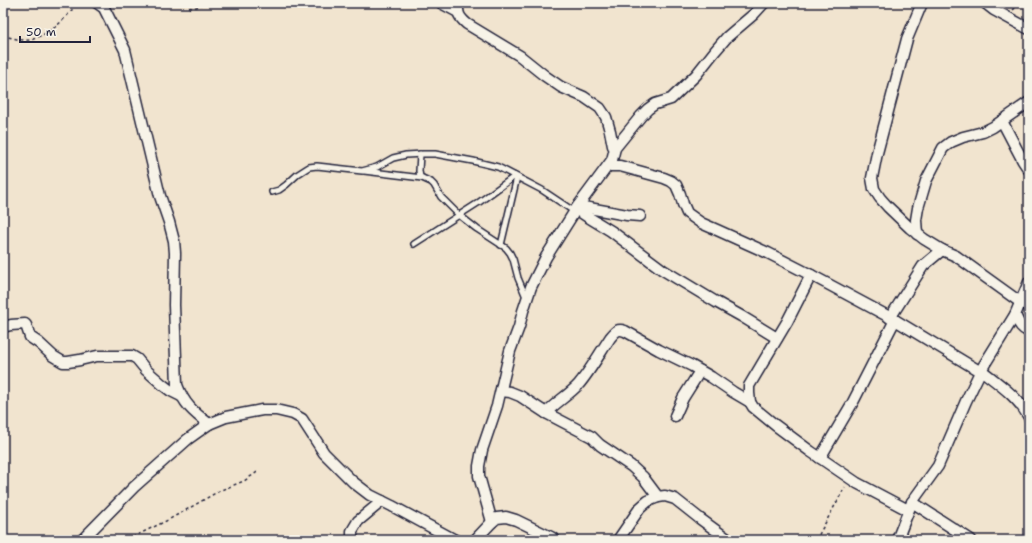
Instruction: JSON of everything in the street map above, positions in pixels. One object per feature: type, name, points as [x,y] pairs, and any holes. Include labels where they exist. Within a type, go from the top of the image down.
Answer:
[{"type":"street","points":[[97,3],[104,8],[125,50],[160,196],[174,241],[176,253],[174,305],[177,385],[181,396],[190,408],[209,424]]},
{"type":"street","points":[[441,3],[459,8],[460,17],[475,29],[520,56],[561,87],[584,97],[600,108],[606,117],[613,146],[615,148]]},
{"type":"street","points":[[492,522],[479,476],[482,450],[494,416],[510,351],[523,311],[531,287],[546,257],[557,237],[576,209],[612,160],[615,148],[648,109],[655,104],[671,99],[696,75],[727,38],[764,3]]},
{"type":"street","points":[[922,3],[907,39],[876,153],[872,178],[874,189],[888,208],[924,239],[942,250],[956,256],[1020,302]]},
{"type":"street","points":[[985,3],[994,10],[1029,29]]},
{"type":"street","points":[[918,234],[916,220],[918,208],[926,181],[943,148],[951,142],[963,137],[983,132],[994,127],[1029,102]]},
{"type":"street","points":[[1002,121],[1029,170]]},
{"type":"street","points":[[608,166],[620,166],[671,181],[676,186],[687,213],[701,223],[811,275],[892,319],[981,371],[1006,389],[1024,408],[1029,417]]},
{"type":"street","points":[[576,209],[640,216]]},
{"type":"street","points":[[576,209],[588,218],[611,231],[663,270],[777,338]]},
{"type":"street","points":[[820,458],[853,402],[892,319],[923,266],[942,250]]},
{"type":"street","points":[[811,275],[787,322],[749,386],[750,402],[753,407],[850,479],[910,506],[971,540]]},
{"type":"street","points":[[897,540],[910,506],[938,466],[966,401],[981,371],[1015,315],[1029,282]]},
{"type":"street","points":[[1015,315],[1018,323],[1023,329],[1029,332]]},
{"type":"street","points":[[3,327],[25,324],[30,337],[53,356],[63,362],[106,355],[124,355],[134,357],[163,385],[181,396]]},
{"type":"street","points":[[546,412],[554,404],[568,395],[580,383],[615,331],[620,329],[700,371],[750,402]]},
{"type":"street","points":[[675,416],[700,371]]},
{"type":"street","points":[[501,391],[515,393],[592,437],[609,452],[631,466],[643,477],[658,497]]},
{"type":"street","points":[[82,540],[134,487],[188,439],[209,424],[226,417],[262,410],[276,410],[302,418],[324,453],[353,482],[370,495],[455,540]]},
{"type":"street","points":[[618,540],[640,508],[648,501],[665,496],[675,499],[729,540]]},
{"type":"street","points":[[352,540],[352,531],[358,521],[382,501]]},
{"type":"street","points":[[475,540],[497,518],[506,517],[516,520],[555,540]]},
{"type":"lane","points":[[420,154],[419,175],[422,178]]},
{"type":"lane","points":[[362,171],[377,167],[393,158],[406,155],[435,154],[498,167],[576,209]]},
{"type":"lane","points":[[272,192],[279,190],[309,167],[317,166],[422,178],[431,182],[441,197],[459,215],[506,248],[510,253],[527,299]]},
{"type":"lane","points":[[414,244],[478,203],[516,176]]},
{"type":"lane","points":[[501,245],[516,176]]},
{"type":"path","points":[[3,35],[9,38],[31,40],[55,27],[68,15],[77,3]]},
{"type":"path","points":[[189,8],[197,7],[204,3]]},
{"type":"path","points":[[127,540],[170,519],[221,490],[244,481],[259,471]]},
{"type":"path","points":[[816,540],[850,479]]}]
